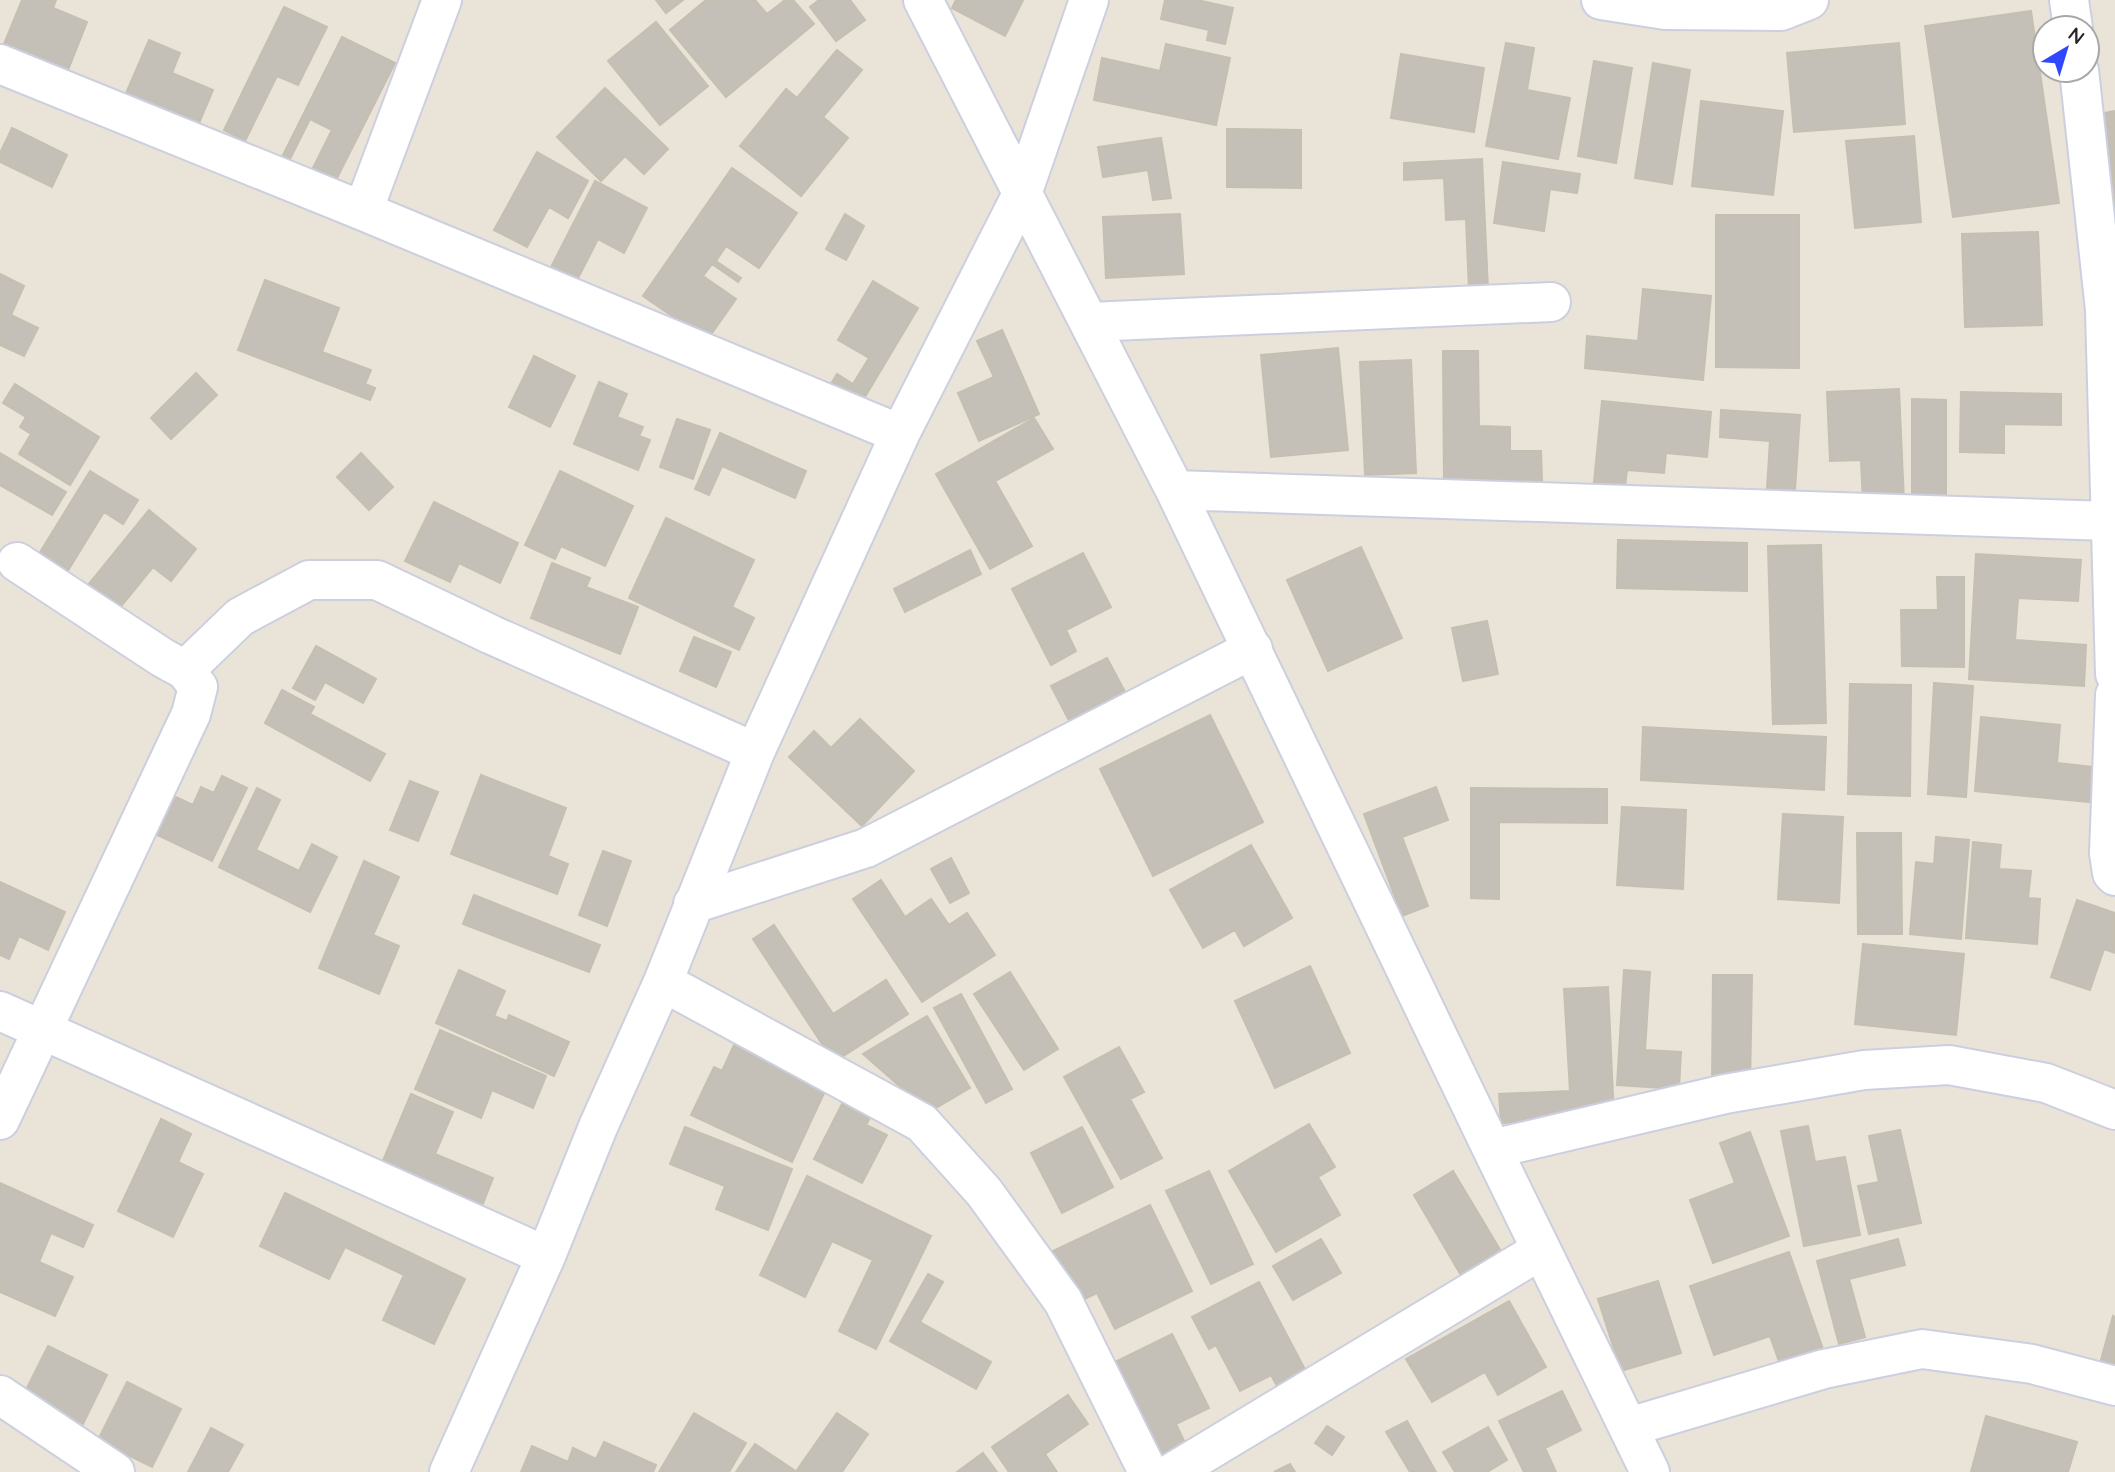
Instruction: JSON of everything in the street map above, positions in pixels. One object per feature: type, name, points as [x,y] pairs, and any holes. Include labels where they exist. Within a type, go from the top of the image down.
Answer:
[{"type":"street","points":[[363,211],[442,0]]},
{"type":"street","points":[[923,0],[1175,490],[1650,1472]]},
{"type":"street","points":[[457,1469],[598,1127],[663,982],[755,752],[900,434],[1022,194],[1089,0]]},
{"type":"street","points":[[1601,0],[1665,10],[1768,11],[1781,11],[1809,0]]},
{"type":"street","points":[[0,64],[900,434]]},
{"type":"street","points":[[2080,84],[2105,310],[2115,674]]},
{"type":"street","points":[[1089,322],[1551,302]]},
{"type":"street","points":[[1175,490],[2110,521]]},
{"type":"street","points":[[0,1120],[191,714],[198,687],[185,670],[6,567]]},
{"type":"street","points":[[185,670],[240,617],[309,580],[377,580],[492,635],[755,752]]},
{"type":"street","points":[[693,904],[866,848],[1253,649]]},
{"type":"street","points":[[2115,695],[2109,853],[2112,873],[2115,876]]},
{"type":"street","points":[[663,982],[922,1123],[984,1192],[1063,1301],[1148,1472]]},
{"type":"street","points":[[0,1011],[546,1256]]},
{"type":"street","points":[[1492,1149],[1726,1094],[1864,1070],[1949,1065],[1982,1070],[2046,1083],[2115,1110]]},
{"type":"street","points":[[1173,1472],[1541,1250]]},
{"type":"street","points":[[1629,1427],[1824,1370],[1922,1349],[2032,1364],[2115,1386]]},
{"type":"street","points":[[0,1395],[116,1472]]},
{"type":"building","points":[[22,0],[56,0],[53,8],[87,22],[66,75],[2,49]]},
{"type":"building","points":[[656,0],[683,0],[666,13]]},
{"type":"building","points":[[706,0],[755,0],[767,14],[785,0],[793,0],[814,24],[726,97],[670,30]]},
{"type":"building","points":[[819,0],[850,0],[865,20],[836,41],[810,7]]},
{"type":"building","points":[[956,0],[1023,0],[1005,36],[952,8]]},
{"type":"building","points":[[1165,0],[1197,0],[1233,8],[1225,44],[1207,40],[1209,30],[1161,19]]},
{"type":"building","points":[[284,7],[327,27],[298,85],[277,76],[245,141],[224,130]]},
{"type":"building","points":[[2031,11],[2031,84],[2042,84],[2059,203],[1953,217],[1925,26]]},
{"type":"building","points":[[656,22],[708,86],[660,125],[608,61]]},
{"type":"building","points":[[342,37],[395,63],[331,190],[308,178],[332,130],[310,119],[288,163],[281,159]]},
{"type":"building","points":[[149,40],[180,53],[172,73],[213,90],[197,128],[124,98]]},
{"type":"building","points":[[1506,43],[1534,48],[1527,90],[1570,98],[1558,159],[1486,146]]},
{"type":"building","points":[[1899,43],[1905,124],[1794,132],[1787,53]]},
{"type":"building","points":[[1166,44],[1230,58],[1216,125],[1094,100],[1102,58],[1160,71]]},
{"type":"building","points":[[837,50],[862,70],[823,117],[848,138],[801,196],[740,146],[786,89],[797,98]]},
{"type":"building","points":[[1401,54],[1484,68],[1474,132],[1391,118]]},
{"type":"building","points":[[1594,61],[1632,68],[1616,163],[1578,156]]},
{"type":"building","points":[[1653,63],[1690,70],[1672,184],[1635,178]]},
{"type":"building","points":[[605,88],[668,149],[644,174],[625,156],[601,181],[557,137]]},
{"type":"building","points":[[1701,101],[1783,111],[1773,195],[1692,186]]},
{"type":"building","points":[[2115,111],[2115,223],[2108,224],[2088,116]]},
{"type":"building","points":[[12,128],[67,155],[52,187],[0,162],[0,153]]},
{"type":"building","points":[[1227,129],[1301,130],[1301,188],[1227,187]]},
{"type":"building","points":[[1914,136],[1921,222],[1855,228],[1846,141]]},
{"type":"building","points":[[1161,138],[1171,198],[1153,200],[1148,170],[1103,177],[1098,147]]},
{"type":"building","points":[[537,152],[588,181],[568,218],[549,207],[527,247],[494,230]]},
{"type":"building","points":[[1482,159],[1488,290],[1469,291],[1466,219],[1446,220],[1444,178],[1404,180],[1404,163]]},
{"type":"building","points":[[1503,162],[1580,174],[1577,193],[1550,189],[1544,231],[1494,223]]},
{"type":"building","points":[[732,168],[797,213],[759,268],[726,246],[716,261],[741,278],[738,282],[712,264],[703,276],[736,299],[707,340],[643,296]]},
{"type":"building","points":[[595,181],[647,208],[624,253],[598,239],[573,288],[547,275]]},
{"type":"building","points":[[845,214],[864,226],[846,260],[826,249]]},
{"type":"building","points":[[1180,214],[1184,274],[1106,278],[1103,217]]},
{"type":"building","points":[[1716,215],[1799,215],[1799,368],[1716,367]]},
{"type":"building","points":[[2038,232],[2042,325],[1965,327],[1962,234]]},
{"type":"building","points":[[0,274],[24,286],[11,315],[38,328],[24,356],[0,345]]},
{"type":"building","points":[[265,280],[339,308],[322,352],[371,370],[365,384],[375,388],[370,400],[238,350]]},
{"type":"building","points":[[873,281],[918,308],[859,407],[828,389],[837,374],[853,384],[869,358],[838,340]]},
{"type":"building","points":[[1643,289],[1711,296],[1703,380],[1585,368],[1587,336],[1638,341]]},
{"type":"building","points":[[1002,330],[1039,414],[979,441],[958,393],[994,377],[977,341]]},
{"type":"building","points":[[1338,348],[1348,450],[1271,457],[1261,355]]},
{"type":"building","points":[[1443,351],[1478,351],[1479,426],[1510,427],[1510,451],[1541,451],[1542,481],[1444,482]]},
{"type":"building","points":[[534,356],[575,376],[550,427],[509,407]]},
{"type":"building","points":[[1411,360],[1416,473],[1365,475],[1360,362]]},
{"type":"building","points":[[196,373],[217,395],[171,439],[151,418]]},
{"type":"building","points":[[599,382],[627,394],[617,417],[643,427],[639,436],[650,440],[638,470],[574,444]]},
{"type":"building","points":[[15,384],[99,437],[70,485],[19,454],[31,434],[20,427],[26,417],[3,403]]},
{"type":"building","points":[[1899,389],[1904,502],[1863,504],[1861,460],[1830,461],[1827,392]]},
{"type":"building","points":[[1961,392],[2061,394],[2061,425],[2004,424],[2004,453],[1960,452]]},
{"type":"building","points":[[1912,399],[1946,400],[1946,500],[1912,500]]},
{"type":"building","points":[[1602,401],[1711,412],[1707,457],[1666,453],[1664,473],[1627,470],[1624,495],[1593,492]]},
{"type":"building","points":[[1721,410],[1800,415],[1795,490],[1767,488],[1770,441],[1720,437]]},
{"type":"building","points":[[1034,418],[1053,449],[995,481],[1032,546],[990,569],[936,474]]},
{"type":"building","points":[[677,419],[710,430],[693,479],[660,467]]},
{"type":"building","points":[[720,433],[806,471],[795,498],[722,466],[709,495],[695,489]]},
{"type":"building","points":[[0,453],[66,492],[52,515],[0,485]]},
{"type":"building","points":[[361,453],[393,487],[369,510],[337,477]]},
{"type":"building","points":[[90,471],[138,500],[123,524],[104,512],[67,572],[39,554]]},
{"type":"building","points":[[560,471],[633,506],[605,566],[561,546],[555,559],[525,545]]},
{"type":"building","points":[[434,502],[518,543],[500,583],[459,563],[450,582],[405,561]]},
{"type":"building","points":[[149,510],[196,549],[171,581],[153,567],[109,621],[79,596]]},
{"type":"building","points":[[666,518],[754,560],[732,607],[754,618],[739,650],[629,598]]},
{"type":"building","points":[[1618,540],[1747,543],[1747,591],[1617,588]]},
{"type":"building","points":[[1821,545],[1826,723],[1773,724],[1768,546]]},
{"type":"building","points":[[1361,547],[1402,638],[1328,671],[1287,580]]},
{"type":"building","points":[[970,550],[981,574],[905,612],[894,589]]},
{"type":"building","points":[[1083,553],[1111,607],[1066,630],[1076,651],[1051,665],[1012,589]]},
{"type":"building","points":[[1976,554],[2081,560],[2078,601],[2018,598],[2015,640],[2086,645],[2084,686],[1969,679]]},
{"type":"building","points":[[552,563],[590,578],[586,587],[638,607],[620,654],[531,618]]},
{"type":"building","points":[[1937,577],[1964,577],[1964,667],[1902,666],[1901,610],[1938,610]]},
{"type":"building","points":[[1487,621],[1498,674],[1463,681],[1452,628]]},
{"type":"building","points":[[694,637],[731,652],[716,687],[680,671]]},
{"type":"building","points":[[316,646],[376,679],[363,703],[325,682],[315,700],[293,688]]},
{"type":"building","points":[[1107,658],[1131,703],[1075,732],[1051,686]]},
{"type":"building","points":[[1934,683],[1973,686],[1966,797],[1928,794]]},
{"type":"building","points":[[1850,684],[1911,685],[1910,796],[1848,794]]},
{"type":"building","points":[[282,690],[314,707],[310,714],[385,754],[370,781],[265,723]]},
{"type":"building","points":[[1210,715],[1263,822],[1153,876],[1100,769]]},
{"type":"building","points":[[1981,717],[2060,725],[2057,763],[2101,768],[2098,803],[1975,791]]},
{"type":"building","points":[[860,719],[914,771],[862,826],[789,757],[814,731],[831,748]]},
{"type":"building","points":[[1643,727],[1826,737],[1824,790],[1641,780]]},
{"type":"building","points":[[481,775],[566,808],[548,856],[568,864],[557,894],[451,854]]},
{"type":"building","points":[[222,776],[247,788],[212,861],[147,830],[165,792],[193,805],[201,787],[214,793]]},
{"type":"building","points":[[410,781],[438,792],[418,841],[390,830]]},
{"type":"building","points":[[1436,787],[1448,820],[1402,837],[1428,906],[1402,916],[1364,814]]},
{"type":"building","points":[[257,788],[280,800],[256,850],[299,871],[312,844],[337,857],[310,912],[219,867]]},
{"type":"building","points":[[1471,788],[1607,789],[1607,823],[1499,822],[1499,899],[1471,898]]},
{"type":"building","points":[[1622,807],[1686,810],[1683,889],[1617,885]]},
{"type":"building","points":[[1783,814],[1843,817],[1839,903],[1778,899]]},
{"type":"building","points":[[1857,833],[1901,833],[1902,934],[1858,934]]},
{"type":"building","points":[[1936,837],[1969,840],[1961,939],[1910,934],[1916,862],[1934,864]]},
{"type":"building","points":[[1973,842],[2001,845],[1999,869],[2031,871],[2028,898],[2040,899],[2037,944],[1966,938]]},
{"type":"building","points":[[1251,845],[1292,918],[1244,946],[1235,930],[1203,948],[1170,890]]},
{"type":"building","points":[[603,851],[631,861],[607,926],[579,915]]},
{"type":"building","points":[[951,858],[969,893],[950,903],[931,869]]},
{"type":"building","points":[[364,861],[399,877],[373,935],[399,946],[379,994],[319,968]]},
{"type":"building","points":[[881,880],[905,917],[931,899],[949,925],[967,913],[995,955],[922,1002],[853,899]]},
{"type":"building","points":[[0,882],[65,912],[48,950],[19,936],[9,959],[0,955]]},
{"type":"building","points":[[474,895],[600,945],[589,972],[463,924]]},
{"type":"building","points":[[2077,900],[2115,913],[2115,953],[2104,949],[2090,990],[2051,977]]},
{"type":"building","points":[[774,925],[833,1014],[886,980],[908,1014],[834,1062],[753,939]]},
{"type":"building","points":[[1863,944],[1964,954],[1956,1035],[1855,1024]]},
{"type":"building","points":[[1310,966],[1350,1053],[1275,1088],[1235,1001]]},
{"type":"building","points":[[459,970],[505,991],[494,1016],[507,1021],[509,1015],[569,1042],[554,1076],[436,1023]]},
{"type":"building","points":[[1624,970],[1650,972],[1645,1050],[1681,1052],[1679,1089],[1617,1085]]},
{"type":"building","points":[[1010,972],[1058,1049],[1024,1070],[974,994]]},
{"type":"building","points":[[1713,975],[1752,975],[1750,1087],[1712,1086]]},
{"type":"building","points":[[1608,987],[1614,1118],[1501,1123],[1499,1094],[1570,1091],[1564,989]]},
{"type":"building","points":[[961,994],[1012,1089],[986,1103],[934,1008]]},
{"type":"building","points":[[927,1016],[970,1088],[929,1112],[863,1054]]},
{"type":"building","points":[[440,1030],[546,1076],[533,1108],[492,1090],[481,1118],[415,1089]]},
{"type":"building","points":[[734,1045],[826,1089],[792,1162],[691,1115],[714,1067],[722,1071]]},
{"type":"building","points":[[1119,1047],[1144,1092],[1130,1099],[1162,1158],[1121,1179],[1064,1077]]},
{"type":"building","points":[[411,1094],[453,1112],[435,1154],[493,1178],[482,1206],[382,1163]]},
{"type":"building","points":[[844,1100],[872,1114],[866,1125],[887,1135],[862,1183],[814,1159]]},
{"type":"building","points":[[161,1119],[191,1134],[178,1162],[203,1174],[173,1237],[118,1211]]},
{"type":"building","points":[[1309,1124],[1335,1167],[1318,1177],[1340,1215],[1276,1252],[1229,1171]]},
{"type":"building","points":[[1808,1126],[1815,1162],[1845,1157],[1860,1235],[1804,1246],[1781,1131]]},
{"type":"building","points":[[685,1127],[792,1169],[768,1230],[716,1209],[725,1186],[670,1164]]},
{"type":"building","points":[[1082,1127],[1113,1187],[1062,1213],[1031,1153]]},
{"type":"building","points":[[1900,1130],[1921,1223],[1869,1234],[1858,1186],[1879,1182],[1869,1136]]},
{"type":"building","points":[[1750,1132],[1789,1236],[1713,1263],[1690,1200],[1735,1183],[1720,1143]]},
{"type":"building","points":[[1209,1171],[1253,1264],[1211,1284],[1166,1191]]},
{"type":"building","points":[[1453,1171],[1502,1253],[1462,1277],[1414,1195]]},
{"type":"building","points":[[807,1176],[931,1236],[876,1349],[839,1331],[873,1260],[832,1241],[805,1297],[760,1275]]},
{"type":"building","points":[[0,1183],[93,1225],[83,1247],[51,1233],[39,1262],[73,1277],[55,1316],[0,1292]]},
{"type":"building","points":[[285,1193],[465,1279],[434,1344],[383,1320],[404,1275],[345,1247],[329,1279],[260,1246]]},
{"type":"building","points":[[1150,1205],[1192,1291],[1115,1329],[1097,1293],[1076,1303],[1051,1252]]},
{"type":"building","points":[[1321,1239],[1341,1273],[1293,1300],[1273,1266]]},
{"type":"building","points":[[1898,1239],[1905,1265],[1849,1279],[1865,1337],[1839,1344],[1817,1261]]},
{"type":"building","points":[[1789,1252],[1824,1352],[1781,1367],[1770,1336],[1714,1355],[1690,1286]]},
{"type":"building","points":[[928,1274],[943,1282],[920,1322],[991,1362],[976,1389],[890,1341]]},
{"type":"building","points":[[1658,1281],[1681,1353],[1621,1371],[1598,1299]]},
{"type":"building","points":[[1259,1282],[1311,1381],[1282,1395],[1271,1375],[1240,1391],[1216,1345],[1209,1349],[1192,1317]]},
{"type":"building","points":[[1509,1301],[1546,1367],[1498,1395],[1485,1372],[1432,1402],[1406,1359]]},
{"type":"building","points":[[2113,1316],[2115,1317],[2115,1376],[2098,1371]]},
{"type":"building","points":[[1172,1334],[1209,1408],[1176,1424],[1187,1447],[1158,1462],[1109,1365]]},
{"type":"building","points":[[48,1346],[107,1375],[83,1424],[24,1394]]},
{"type":"building","points":[[127,1382],[181,1409],[152,1467],[98,1440]]},
{"type":"building","points":[[1562,1391],[1581,1430],[1545,1448],[1556,1472],[1524,1472],[1499,1421]]},
{"type":"building","points":[[1068,1395],[1088,1424],[1045,1454],[1057,1472],[1009,1472],[992,1447]]},
{"type":"building","points":[[694,1413],[746,1443],[729,1472],[659,1472]]},
{"type":"building","points":[[837,1413],[868,1434],[842,1472],[797,1470]]},
{"type":"building","points":[[1986,1416],[2077,1442],[2068,1472],[1971,1472]]},
{"type":"building","points":[[1407,1421],[1436,1472],[1410,1472],[1386,1432]]},
{"type":"building","points":[[1327,1426],[1344,1437],[1332,1455],[1315,1443]]},
{"type":"building","points":[[1488,1427],[1507,1460],[1487,1472],[1455,1472],[1443,1452]]},
{"type":"building","points":[[211,1428],[243,1445],[228,1472],[188,1472]]},
{"type":"building","points":[[604,1442],[656,1465],[653,1472],[521,1472],[532,1446],[568,1462],[573,1448],[596,1459]]},
{"type":"building","points":[[755,1444],[797,1472],[736,1472]]},
{"type":"building","points":[[983,1453],[997,1472],[957,1472]]},
{"type":"building","points":[[1290,1464],[1295,1472],[1274,1472]]}]
